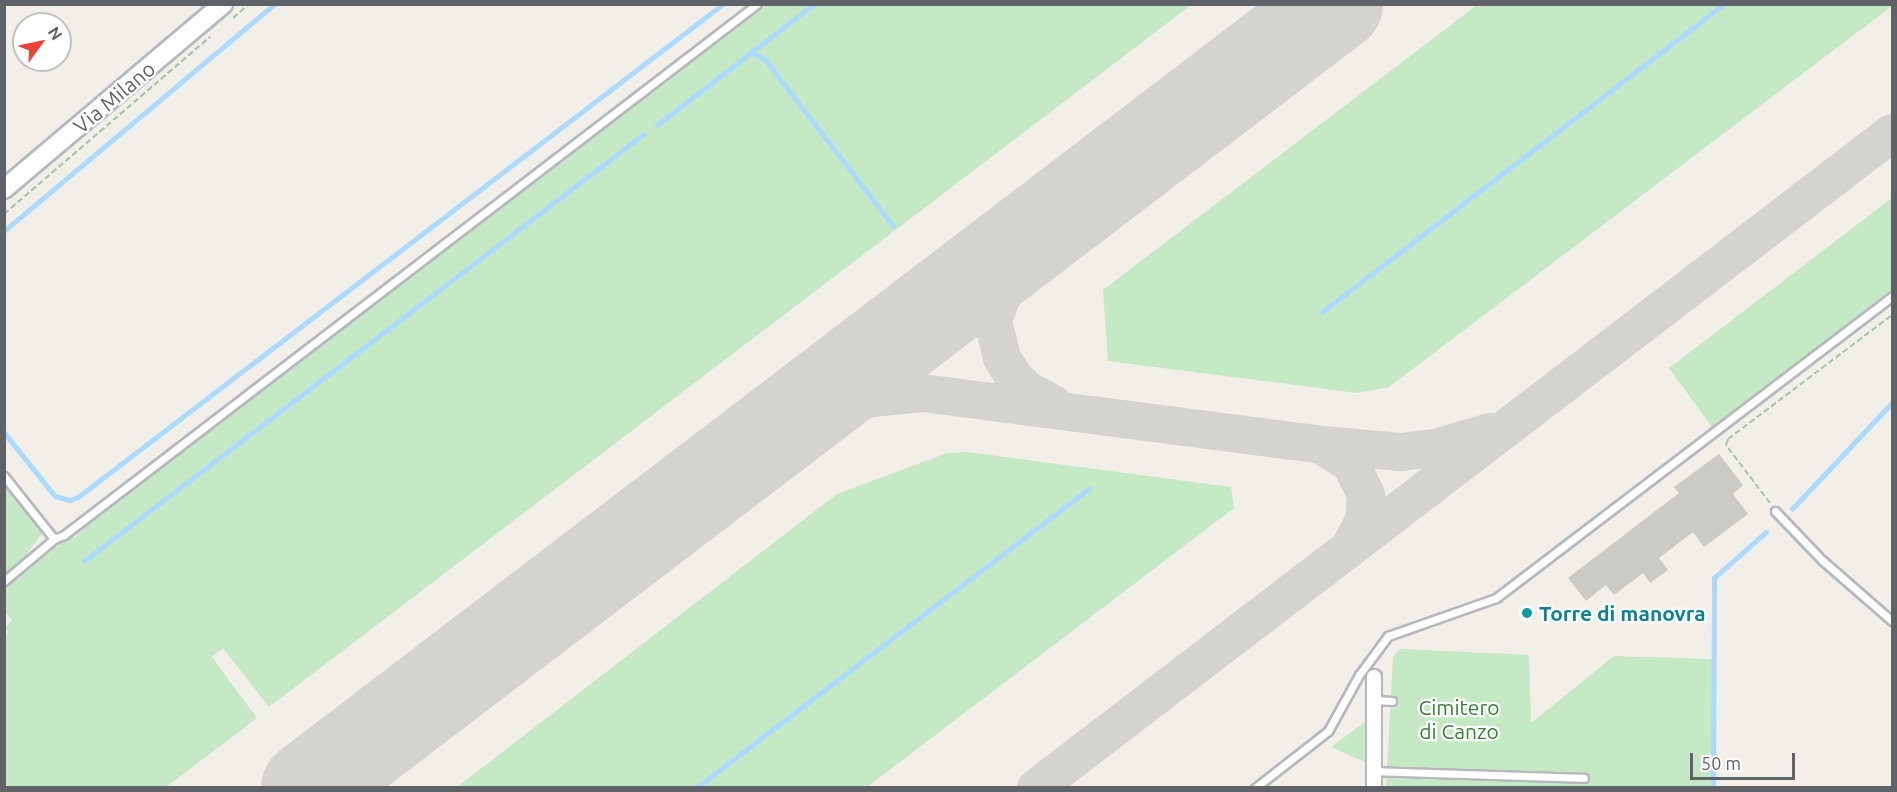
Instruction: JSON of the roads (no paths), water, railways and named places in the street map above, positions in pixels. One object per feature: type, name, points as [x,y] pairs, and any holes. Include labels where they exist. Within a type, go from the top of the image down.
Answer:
[{"type":"street","name":"Via Milano","points":[[4,189],[227,12]]},
{"type":"street","points":[[1369,672],[1374,700],[1374,788]]},
{"type":"lane","points":[[4,581],[54,539],[757,4]]},
{"type":"lane","points":[[1255,788],[1328,731],[1369,672],[1375,650],[1401,629],[1476,607],[1520,582],[1893,296]]},
{"type":"lane","points":[[4,476],[54,539]]},
{"type":"lane","points":[[1775,511],[1822,560],[1893,621]]},
{"type":"lane","points":[[1374,700],[1392,701]]},
{"type":"lane","points":[[1374,771],[1584,778]]},
{"type":"waterway","points":[[4,231],[275,4]]},
{"type":"waterway","points":[[4,432],[55,496],[70,500],[78,497],[723,4]]},
{"type":"waterway","points":[[657,125],[814,4]]},
{"type":"waterway","points":[[1322,312],[1724,4]]},
{"type":"waterway","points":[[751,52],[765,59],[893,225]]},
{"type":"waterway","points":[[84,561],[644,134]]},
{"type":"waterway","points":[[1792,509],[1892,403]]},
{"type":"waterway","points":[[696,788],[1089,489]]},
{"type":"waterway","points":[[1713,788],[1714,578],[1766,532]]},
{"type":"place","name":"Torre di manovra","points":[[1527,613]]},
{"type":"park label","name":"Cimitero di Canzo","points":[[1459,719]]}]
